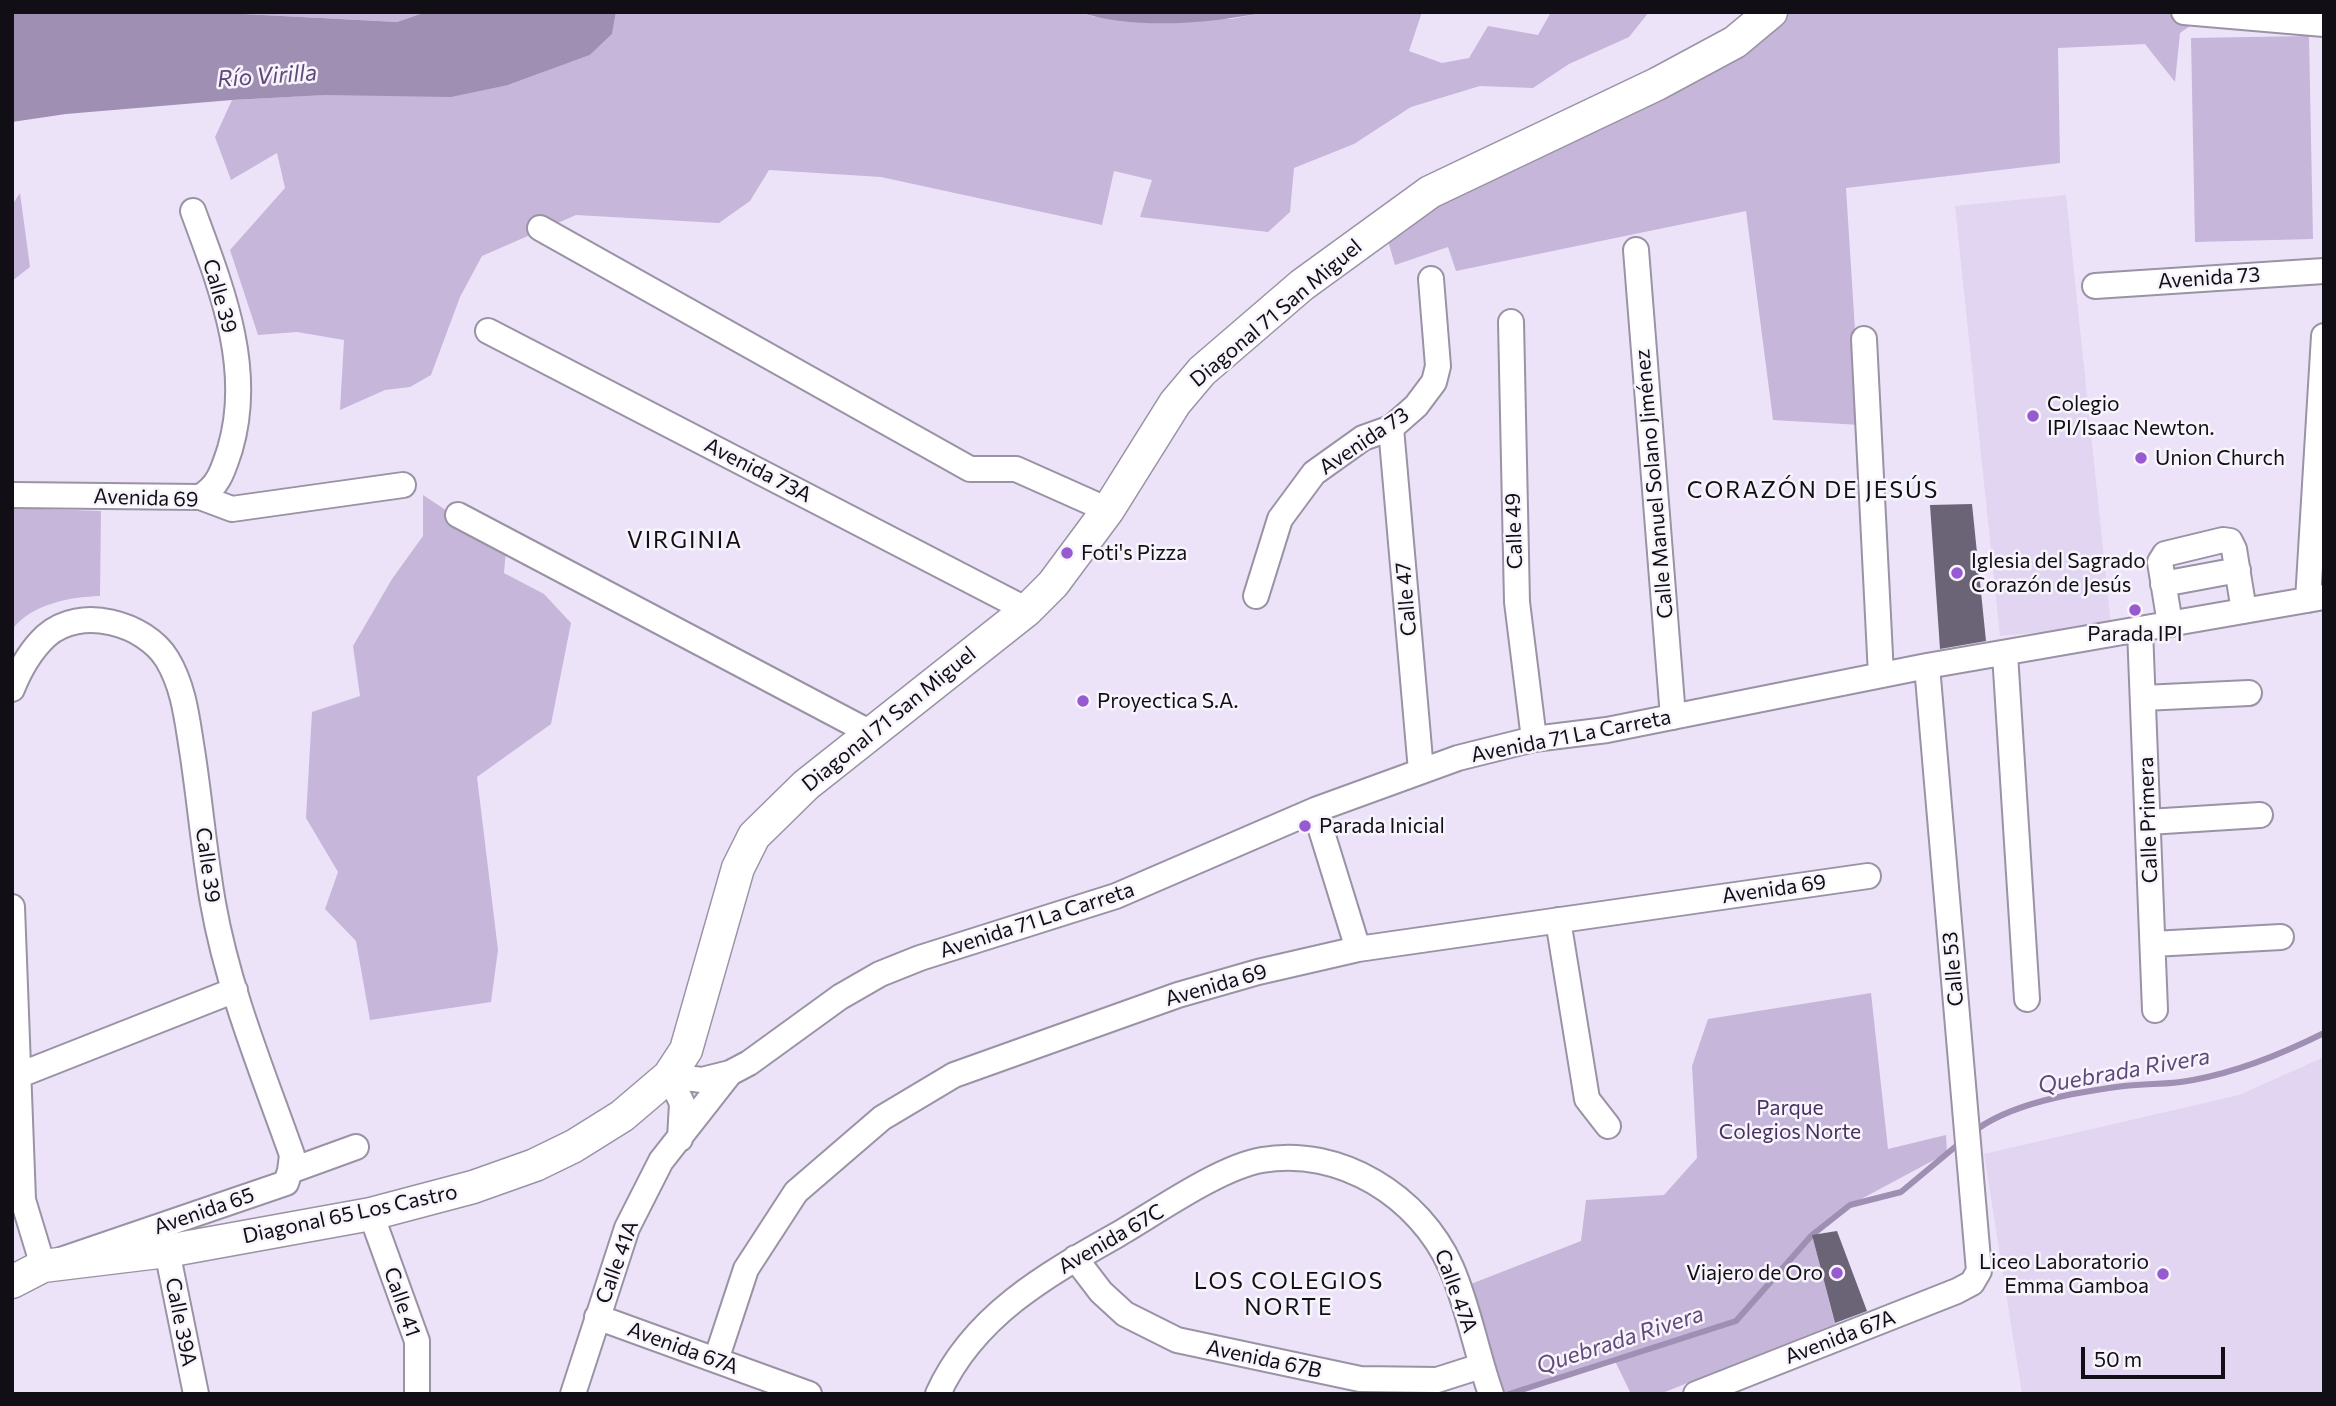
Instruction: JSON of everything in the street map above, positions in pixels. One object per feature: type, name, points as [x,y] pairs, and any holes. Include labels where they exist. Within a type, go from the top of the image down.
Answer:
[{"type":"main road","name":"Diagonal 71 San Miguel","points":[[669,1076],[686,1050],[737,868],[754,836],[806,785],[869,732],[1027,610],[1053,584],[1108,510],[1175,403],[1202,371],[1301,285],[1430,192],[1657,84],[1735,42],[1771,12]]},
{"type":"main road","name":"Diagonal 65 Los Castro","points":[[43,1266],[167,1251],[371,1214],[473,1187],[535,1165],[574,1146],[622,1115],[669,1076]]},
{"type":"main road","points":[[12,1282],[43,1266]]},
{"type":"street","points":[[2185,12],[2324,24]]},
{"type":"street","name":"Calle 39","points":[[193,211],[232,328],[239,394],[234,435],[222,474],[211,490],[200,497]]},
{"type":"street","points":[[540,228],[970,469],[1016,469],[1108,510]]},
{"type":"street","name":"Calle Manuel Solano Jiménez","points":[[1636,250],[1673,717]]},
{"type":"street","name":"Avenida 73","points":[[2095,286],[2324,271]]},
{"type":"street","name":"Avenida 73","points":[[1256,596],[1280,519],[1314,473],[1363,438],[1391,428],[1416,405],[1434,382],[1438,366],[1431,279]]},
{"type":"street","name":"Calle 49","points":[[1511,322],[1517,602],[1534,739]]},
{"type":"street","name":"Avenida 73A","points":[[488,331],[1027,610]]},
{"type":"street","points":[[2316,599],[2324,337]]},
{"type":"street","points":[[1864,339],[1881,675]]},
{"type":"street","name":"Calle 47","points":[[1391,428],[1422,771]]},
{"type":"street","name":"Avenida 69","points":[[12,495],[200,497],[232,509],[403,485]]},
{"type":"street","points":[[458,514],[869,732]]},
{"type":"street","points":[[2170,624],[2163,584],[2238,570],[2244,611]]},
{"type":"street","name":"Avenida 71 La Carreta","points":[[669,1076],[702,1080],[730,1073],[749,1063],[840,997],[880,974],[920,958],[1116,896],[1315,810],[1458,758],[1534,739],[1607,730],[1927,666],[2316,599]]},
{"type":"street","name":"Calle 39","points":[[12,689],[20,667],[48,635],[73,623],[100,621],[138,630],[167,658],[184,700],[213,904],[235,990],[292,1155],[290,1171]]},
{"type":"street","name":"Calle Primera","points":[[2140,630],[2155,1010]]},
{"type":"street","points":[[2005,654],[2027,999]]},
{"type":"street","name":"Calle 53","points":[[1927,666],[1979,1272]]},
{"type":"street","points":[[2143,698],[2249,693]]},
{"type":"street","points":[[1315,810],[1358,949]]},
{"type":"street","points":[[2148,822],[2260,815]]},
{"type":"street","name":"Avenida 69","points":[[716,1360],[746,1269],[796,1192],[882,1118],[954,1076],[1178,995],[1258,972],[1358,949],[1868,876]]},
{"type":"street","points":[[12,907],[23,1200],[43,1266]]},
{"type":"street","points":[[1558,920],[1587,1099],[1608,1126]]},
{"type":"street","points":[[2153,944],[2281,937]]},
{"type":"street","points":[[17,1076],[235,990]]},
{"type":"street","name":"Calle 41A","points":[[573,1394],[627,1228],[661,1161],[730,1073]]},
{"type":"street","points":[[669,1076],[682,1103],[680,1139]]},
{"type":"street","name":"Avenida 65","points":[[43,1266],[286,1184],[290,1171],[356,1147]]},
{"type":"street","name":"Avenida 67C","points":[[938,1394],[968,1345],[992,1317],[1075,1258],[1225,1174],[1261,1160],[1299,1157],[1326,1162]]},
{"type":"street","name":"Calle 47A","points":[[1326,1162],[1360,1174],[1393,1194],[1434,1235],[1451,1268],[1486,1382]]},
{"type":"street","name":"Calle 41","points":[[371,1214],[417,1341],[417,1394]]},
{"type":"street","name":"Calle 39A","points":[[167,1251],[196,1394]]},
{"type":"street","name":"Avenida 67B","points":[[1075,1258],[1101,1292],[1125,1314],[1177,1340],[1360,1380],[1486,1382]]},
{"type":"street","name":"Avenida 67A","points":[[1696,1394],[1957,1291],[1972,1283],[1979,1272]]},
{"type":"street","name":"Avenida 67A","points":[[597,1317],[809,1394]]},
{"type":"shaded area","name":"Colegio IPI/Isaac Newton.","points":[[2066,195],[2111,625],[2000,636],[1955,206]]},
{"type":"shaded area","name":"Liceo Laboratorio Emma Gamboa","points":[[2324,1057],[2324,1394],[2022,1394],[1984,1154],[2239,1095]]},
{"type":"green space","points":[[205,12],[426,12],[397,22]]},
{"type":"green space","points":[[616,12],[1078,12],[1095,17],[1232,19],[1266,12],[1422,12],[1409,51],[1442,63],[1469,58],[1488,26],[1538,35],[1551,12],[1649,12],[1629,37],[1569,64],[1533,88],[1480,86],[1411,107],[1354,144],[1294,168],[1290,212],[1268,232],[1140,217],[1152,180],[1114,171],[1102,225],[881,177],[769,170],[750,201],[719,223],[576,215],[482,256],[460,297],[431,375],[410,387],[385,390],[340,410],[344,340],[297,332],[258,335],[230,250],[285,188],[277,153],[231,180],[215,137],[232,100],[508,85],[590,55],[612,34]]},
{"type":"green space","points":[[1777,12],[2210,12],[2180,33],[2175,82],[2145,44],[2058,48],[2060,163],[1846,188],[1861,425],[1773,420],[1746,211],[1456,271],[1448,247],[1395,265],[1385,231]]},
{"type":"green space","points":[[2309,36],[2313,239],[2195,242],[2191,38]]},
{"type":"green space","points":[[20,193],[30,267],[12,281],[12,205]]},
{"type":"green space","points":[[423,495],[506,550],[504,573],[544,594],[571,623],[551,724],[477,777],[498,950],[491,1002],[370,1020],[356,941],[325,909],[338,872],[306,818],[312,712],[360,696],[353,646],[392,579],[423,536]]},
{"type":"green space","points":[[12,508],[101,511],[100,596],[64,600],[40,608],[20,621],[12,630]]},
{"type":"green space","name":"Parque Colegios Norte","points":[[1871,993],[1888,1149],[1946,1135],[1947,1153],[1850,1205],[1812,1235],[1835,1324],[1660,1394],[1631,1394],[1615,1361],[1511,1394],[1496,1394],[1458,1289],[1581,1241],[1586,1200],[1664,1195],[1697,1158],[1692,1066],[1708,1019]]},
{"type":"water","name":"Río Virilla","points":[[205,12],[397,22],[426,12],[616,12],[612,34],[590,55],[508,85],[451,97],[326,95],[232,100],[66,114],[12,122],[12,13]]},
{"type":"water","points":[[1078,12],[1266,12],[1220,20],[1147,23],[1100,18]]},
{"type":"building","name":"Iglesia del Sagrado Corazón de Jesús","points":[[1972,504],[1986,641],[1940,649],[1930,505]]},
{"type":"building","name":"Viajero de Oro","points":[[1837,1231],[1867,1311],[1835,1323],[1812,1235]]},
{"type":"waterway","name":"Quebrada Rivera","points":[[1972,1133],[2005,1114],[2044,1100],[2133,1085],[2176,1083],[2210,1077],[2260,1061],[2324,1033]]},
{"type":"waterway","name":"Quebrada Rivera","points":[[1509,1394],[1736,1321],[1812,1235],[1850,1205],[1901,1192],[1961,1142]]},
{"type":"place","name":"Colegio IPI/Isaac Newton.","points":[[2033,416]]},
{"type":"place","name":"Union Church","points":[[2141,458]]},
{"type":"place","name":"Foti's Pizza","points":[[1067,553]]},
{"type":"place","name":"Iglesia del Sagrado Corazón de Jesús","points":[[1957,573]]},
{"type":"place","name":"Parada IPI","points":[[2135,610]]},
{"type":"place","name":"Proyectica S.A.","points":[[1083,701]]},
{"type":"place","name":"Parada Inicial","points":[[1305,826]]},
{"type":"place","name":"Viajero de Oro","points":[[1837,1273]]},
{"type":"place","name":"Liceo Laboratorio Emma Gamboa","points":[[2163,1274]]},
{"type":"district","name":"CORAZÓN DE JESÚS","points":[[1813,490]]},
{"type":"district","name":"VIRGINIA","points":[[685,540]]},
{"type":"district","name":"LOS COLEGIOS NORTE","points":[[1289,1294]]}]
